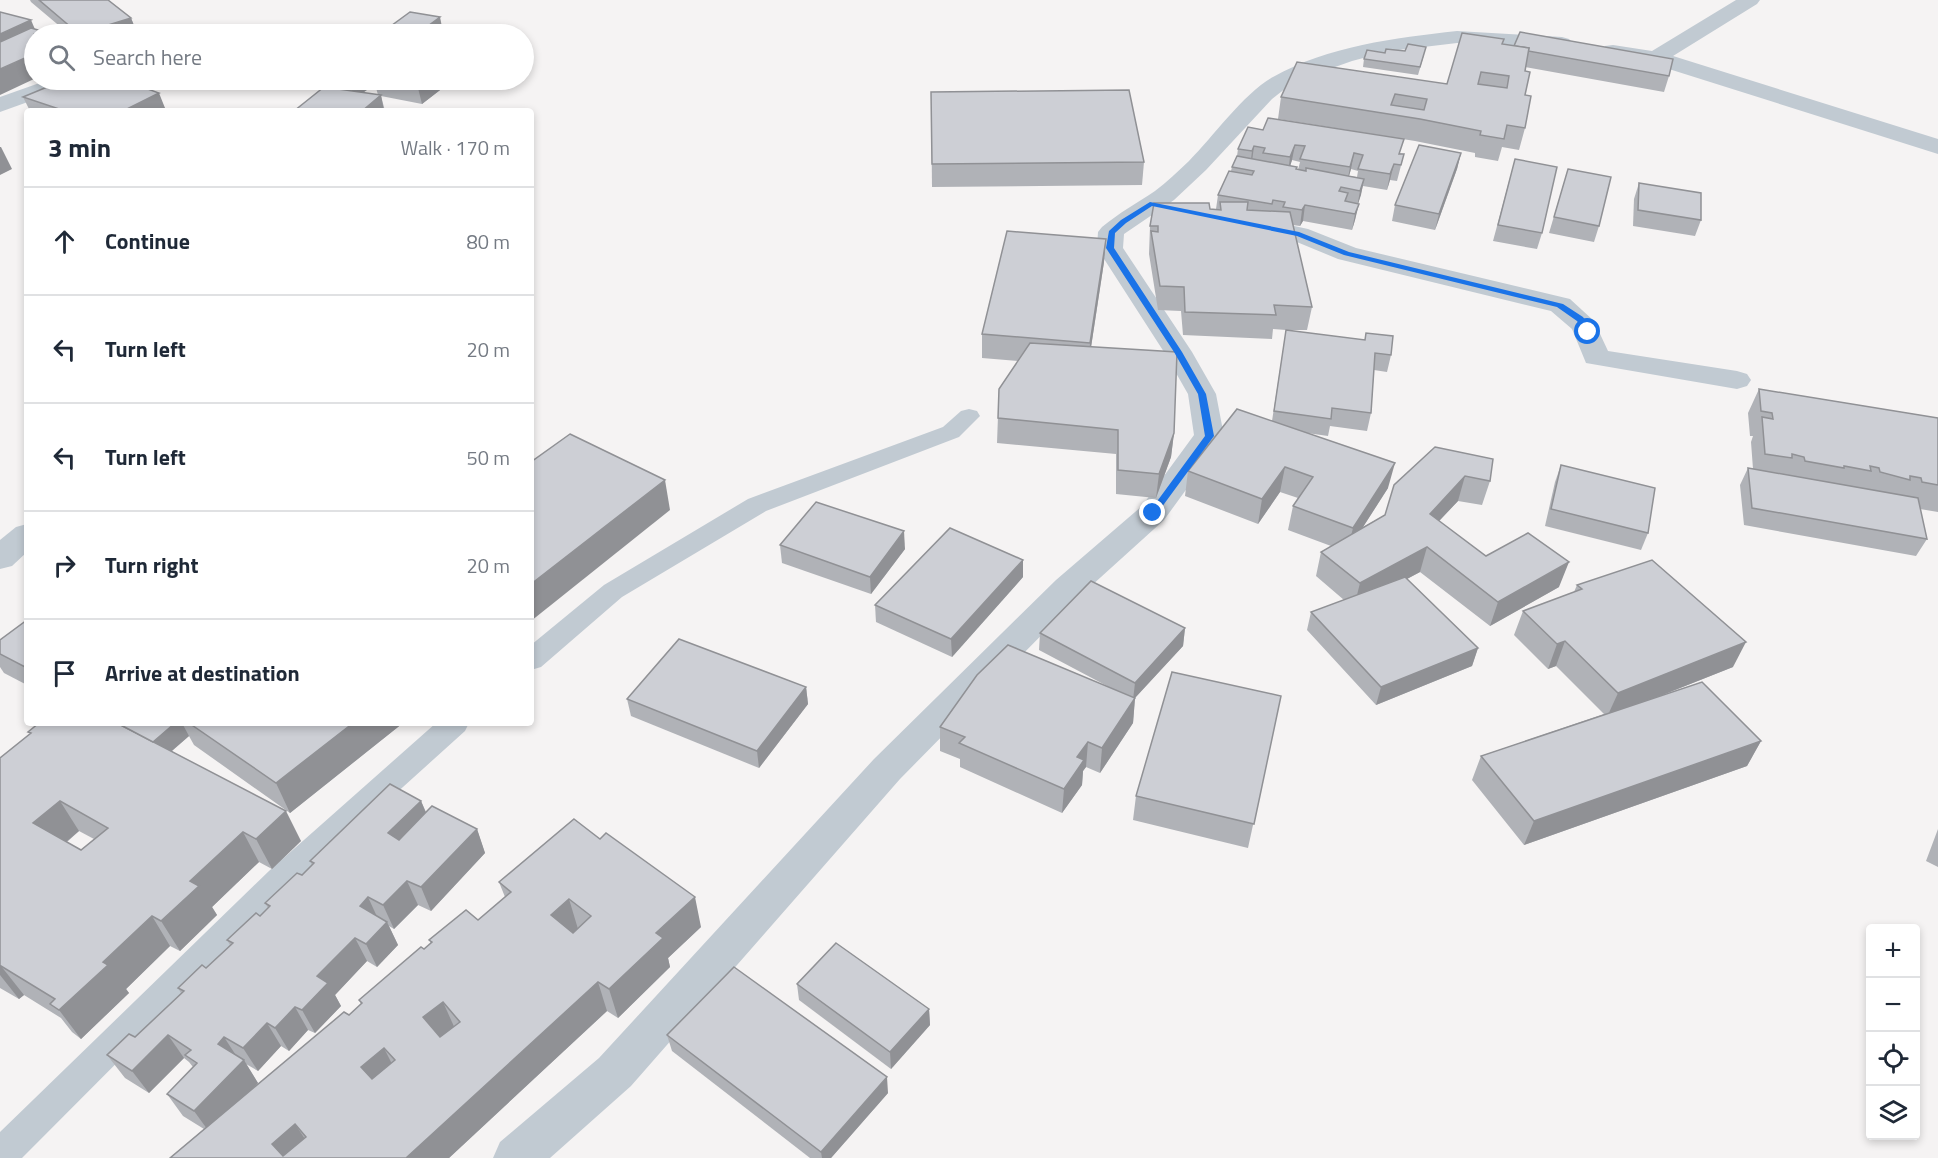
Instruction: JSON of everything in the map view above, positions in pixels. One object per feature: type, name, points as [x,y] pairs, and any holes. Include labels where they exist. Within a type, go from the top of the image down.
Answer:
[{"type":"street","points":[[1656,58],[1750,0]]},
{"type":"street","points":[[516,1158],[615,1072],[887,770],[1068,588],[1153,513],[1209,436],[1202,394],[1178,352],[1110,248],[1112,232],[1124,221],[1168,207],[1165,195],[1198,165],[1264,94],[1278,83],[1299,72],[1345,56],[1390,45],[1457,37],[1552,41],[1656,58],[1938,147]]},
{"type":"street","points":[[0,105],[40,90]]},
{"type":"street","points":[[1230,220],[1299,234],[1347,254],[1560,305],[1580,319],[1588,332],[1596,357],[1737,380]]},
{"type":"street","points":[[0,558],[24,538]]},
{"type":"lane","points":[[534,657],[613,591],[757,505],[951,432],[969,416]]},
{"type":"lane","points":[[0,1156],[184,971],[404,765],[451,726]]},
{"type":"building","points":[[39,0],[108,0],[131,18],[112,24],[67,24]]},
{"type":"building","points":[[0,12],[31,20],[0,34]]},
{"type":"building","points":[[410,12],[440,17],[431,24],[394,24]]},
{"type":"building","points":[[24,31],[24,58],[0,69],[0,42]]},
{"type":"building","points":[[1520,32],[1673,59],[1669,76],[1528,51],[1529,48],[1514,46]]},
{"type":"building","points":[[1462,33],[1504,39],[1502,44],[1529,48],[1525,71],[1530,72],[1525,95],[1531,96],[1525,128],[1507,125],[1504,139],[1480,135],[1481,131],[1420,119],[1281,97],[1297,62],[1447,84]],"holes":[[[1481,72],[1509,76],[1507,88],[1478,84]],[[1395,94],[1427,99],[1424,110],[1391,105]]]},
{"type":"building","points":[[1408,44],[1426,47],[1420,67],[1364,59],[1367,50],[1385,53],[1386,49],[1405,51]]},
{"type":"building","points":[[40,90],[151,90],[159,93],[129,108],[56,108],[23,97]]},
{"type":"building","points":[[320,90],[345,90],[381,95],[366,108],[298,108]]},
{"type":"building","points":[[1129,90],[1144,162],[932,164],[931,92]]},
{"type":"building","points":[[1268,118],[1404,139],[1399,154],[1404,154],[1401,165],[1394,164],[1390,174],[1358,169],[1363,155],[1354,153],[1350,167],[1300,159],[1305,146],[1295,145],[1290,157],[1263,153],[1265,148],[1254,146],[1252,151],[1238,149],[1248,127],[1263,130]]},
{"type":"building","points":[[1419,145],[1461,153],[1439,214],[1395,205]]},
{"type":"building","points":[[1237,156],[1297,167],[1296,169],[1306,171],[1306,168],[1364,179],[1360,191],[1341,187],[1339,191],[1348,193],[1345,201],[1359,204],[1355,214],[1305,205],[1302,210],[1283,207],[1285,202],[1273,200],[1272,204],[1218,195],[1229,171],[1252,175],[1254,171],[1232,167]]},
{"type":"building","points":[[1515,159],[1557,167],[1542,233],[1498,225]]},
{"type":"building","points":[[1568,169],[1611,177],[1599,226],[1554,217]]},
{"type":"building","points":[[1639,183],[1701,193],[1701,220],[1638,210]]},
{"type":"building","points":[[1220,202],[1248,202],[1247,210],[1290,212],[1312,307],[1274,305],[1276,315],[1185,312],[1184,287],[1160,286],[1151,231],[1158,232],[1158,226],[1150,226],[1154,203],[1209,203],[1210,209],[1221,210]]},
{"type":"building","points":[[1007,231],[1106,239],[1090,343],[982,334]]},
{"type":"building","points":[[1286,330],[1365,340],[1366,333],[1393,336],[1391,355],[1375,353],[1371,413],[1332,408],[1331,419],[1274,411]]},
{"type":"building","points":[[1030,343],[1177,352],[1174,433],[1159,474],[1118,470],[1118,430],[998,418],[999,389]]},
{"type":"building","points":[[1759,389],[1938,418],[1938,485],[1922,482],[1921,478],[1910,476],[1910,480],[1880,472],[1879,468],[1870,466],[1871,471],[1805,461],[1804,457],[1792,454],[1792,458],[1765,454],[1762,417],[1773,419],[1772,413],[1761,411]]},
{"type":"building","points":[[1237,409],[1395,463],[1353,528],[1293,506],[1313,477],[1285,467],[1262,499],[1188,471]]},
{"type":"building","points":[[570,434],[665,480],[534,582],[534,460]]},
{"type":"building","points":[[1435,447],[1493,459],[1490,481],[1465,476],[1430,514],[1486,556],[1528,533],[1569,562],[1498,602],[1427,547],[1360,583],[1321,552],[1385,515],[1394,485]]},
{"type":"building","points":[[1561,465],[1655,488],[1648,533],[1551,509]]},
{"type":"building","points":[[1748,468],[1918,498],[1927,539],[1752,508]]},
{"type":"building","points":[[816,502],[904,531],[870,577],[780,545]]},
{"type":"building","points":[[950,528],[1023,560],[951,639],[875,605]]},
{"type":"building","points":[[1652,560],[1746,642],[1618,693],[1565,641],[1557,644],[1523,611],[1582,589],[1577,585]]},
{"type":"building","points":[[1405,577],[1478,648],[1381,687],[1311,612]]},
{"type":"building","points":[[1091,581],[1185,628],[1135,683],[1040,633]]},
{"type":"building","points":[[24,622],[24,666],[0,654],[0,640]]},
{"type":"building","points":[[679,639],[806,687],[757,751],[627,699]]},
{"type":"building","points":[[1008,645],[1135,698],[1102,748],[1088,742],[1077,757],[1084,760],[1064,789],[959,743],[965,737],[940,727],[977,675]]},
{"type":"building","points":[[1172,672],[1281,696],[1254,824],[1136,796]]},
{"type":"building","points":[[1702,682],[1761,741],[1534,821],[1481,756]]},
{"type":"building","points":[[35,726],[123,726],[286,811],[256,839],[243,832],[190,881],[199,886],[161,921],[152,916],[103,962],[108,965],[59,1010],[50,1004],[55,999],[0,967],[0,758],[31,733],[28,732]],"holes":[[[60,801],[108,828],[81,850],[33,823]]]},
{"type":"building","points":[[123,726],[172,726],[153,742]]},
{"type":"building","points":[[193,726],[349,726],[276,783]]},
{"type":"building","points":[[390,784],[421,801],[388,833],[399,840],[432,806],[477,829],[421,887],[407,881],[383,905],[368,897],[360,906],[387,922],[366,944],[355,938],[317,976],[328,983],[302,1010],[295,1007],[275,1028],[267,1023],[243,1048],[224,1037],[218,1044],[244,1060],[194,1111],[167,1094],[197,1063],[185,1055],[191,1050],[168,1035],[132,1071],[107,1055],[129,1034],[135,1037],[184,991],[178,988],[202,965],[206,968],[233,943],[227,940],[256,913],[260,916],[270,906],[265,903],[297,873],[302,875],[314,863],[310,861]]},
{"type":"building","points":[[574,819],[600,839],[606,833],[695,897],[656,933],[663,938],[609,989],[598,982],[406,1158],[170,1158],[344,1012],[349,1015],[362,1003],[359,1000],[421,947],[424,949],[432,942],[429,940],[466,910],[478,920],[511,892],[499,882]],"holes":[[[569,899],[591,916],[573,933],[551,915]],[[443,1002],[460,1022],[440,1037],[423,1017]],[[384,1048],[395,1060],[372,1079],[361,1067]],[[295,1124],[306,1137],[283,1156],[272,1144]]]},
{"type":"building","points":[[836,943],[929,1009],[890,1052],[797,984]]},
{"type":"building","points":[[734,967],[887,1077],[821,1152],[667,1035]]},
{"type":"route","points":[[1153,513],[1209,436],[1202,394],[1178,352],[1110,248],[1112,232],[1150,204],[1299,234],[1347,254],[1560,305],[1580,319],[1588,332]]}]
